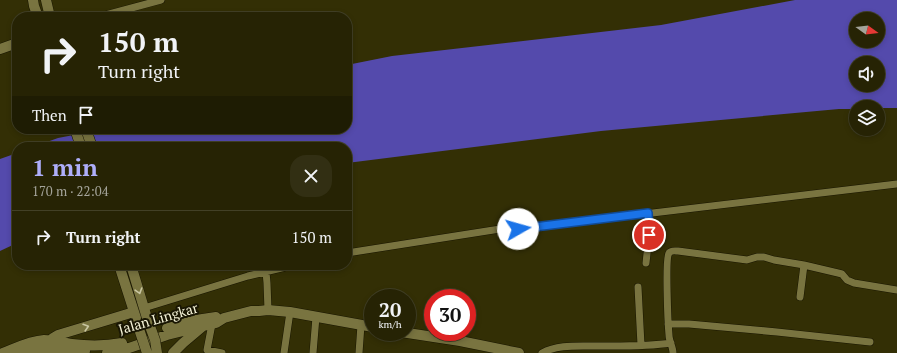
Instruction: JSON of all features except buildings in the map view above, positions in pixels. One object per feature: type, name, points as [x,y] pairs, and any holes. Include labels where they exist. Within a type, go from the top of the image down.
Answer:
[{"type":"street","points":[[46,0],[49,12]]},
{"type":"street","points":[[117,12],[161,0]]},
{"type":"street","points":[[0,49],[12,44]]},
{"type":"street","points":[[352,252],[500,229],[518,229],[897,184]]},
{"type":"street","points":[[646,263],[649,235],[648,213]]},
{"type":"street","points":[[673,353],[668,324],[667,257],[669,253],[673,251],[678,250],[746,260],[756,257],[764,258],[842,274],[847,280],[857,284],[897,290]]},
{"type":"street","points":[[800,297],[804,265]]},
{"type":"street","points":[[120,270],[147,353]]},
{"type":"street","points":[[132,270],[155,340],[157,353]]},
{"type":"street","points":[[146,313],[248,276],[274,270]]},
{"type":"street","points":[[266,272],[268,308]]},
{"type":"street","points":[[638,287],[641,345]]},
{"type":"street","points":[[224,318],[268,308],[364,326]]},
{"type":"street","points":[[284,353],[290,312]]},
{"type":"street","points":[[20,353],[31,350],[58,336],[135,316]]},
{"type":"street","name":"Jalan Lingkar","points":[[2,353],[30,343],[96,346],[113,345],[134,340],[162,329],[196,320],[214,316],[224,318]]},
{"type":"street","points":[[313,353],[316,317]]},
{"type":"street","name":"Jalan Lingkar","points":[[46,343],[71,352],[81,351],[106,353],[129,348],[167,335],[216,323],[224,318]]},
{"type":"street","points":[[668,324],[689,324],[870,342]]},
{"type":"street","points":[[172,353],[208,325]]},
{"type":"street","points":[[208,325],[207,350],[222,353]]},
{"type":"street","points":[[359,353],[361,325]]},
{"type":"street","points":[[416,334],[460,341],[518,353]]},
{"type":"street","points":[[542,353],[564,346],[671,343]]},
{"type":"shaded area","points":[[795,0],[897,0],[897,108],[885,108],[885,100],[849,100],[849,109],[601,131],[352,162],[352,142],[47,142],[79,134],[352,134],[352,64],[392,56],[661,25]]},
{"type":"shaded area","points":[[12,155],[12,245],[0,251],[0,159]]},
{"type":"route","points":[[518,229],[648,213],[649,235]]}]
